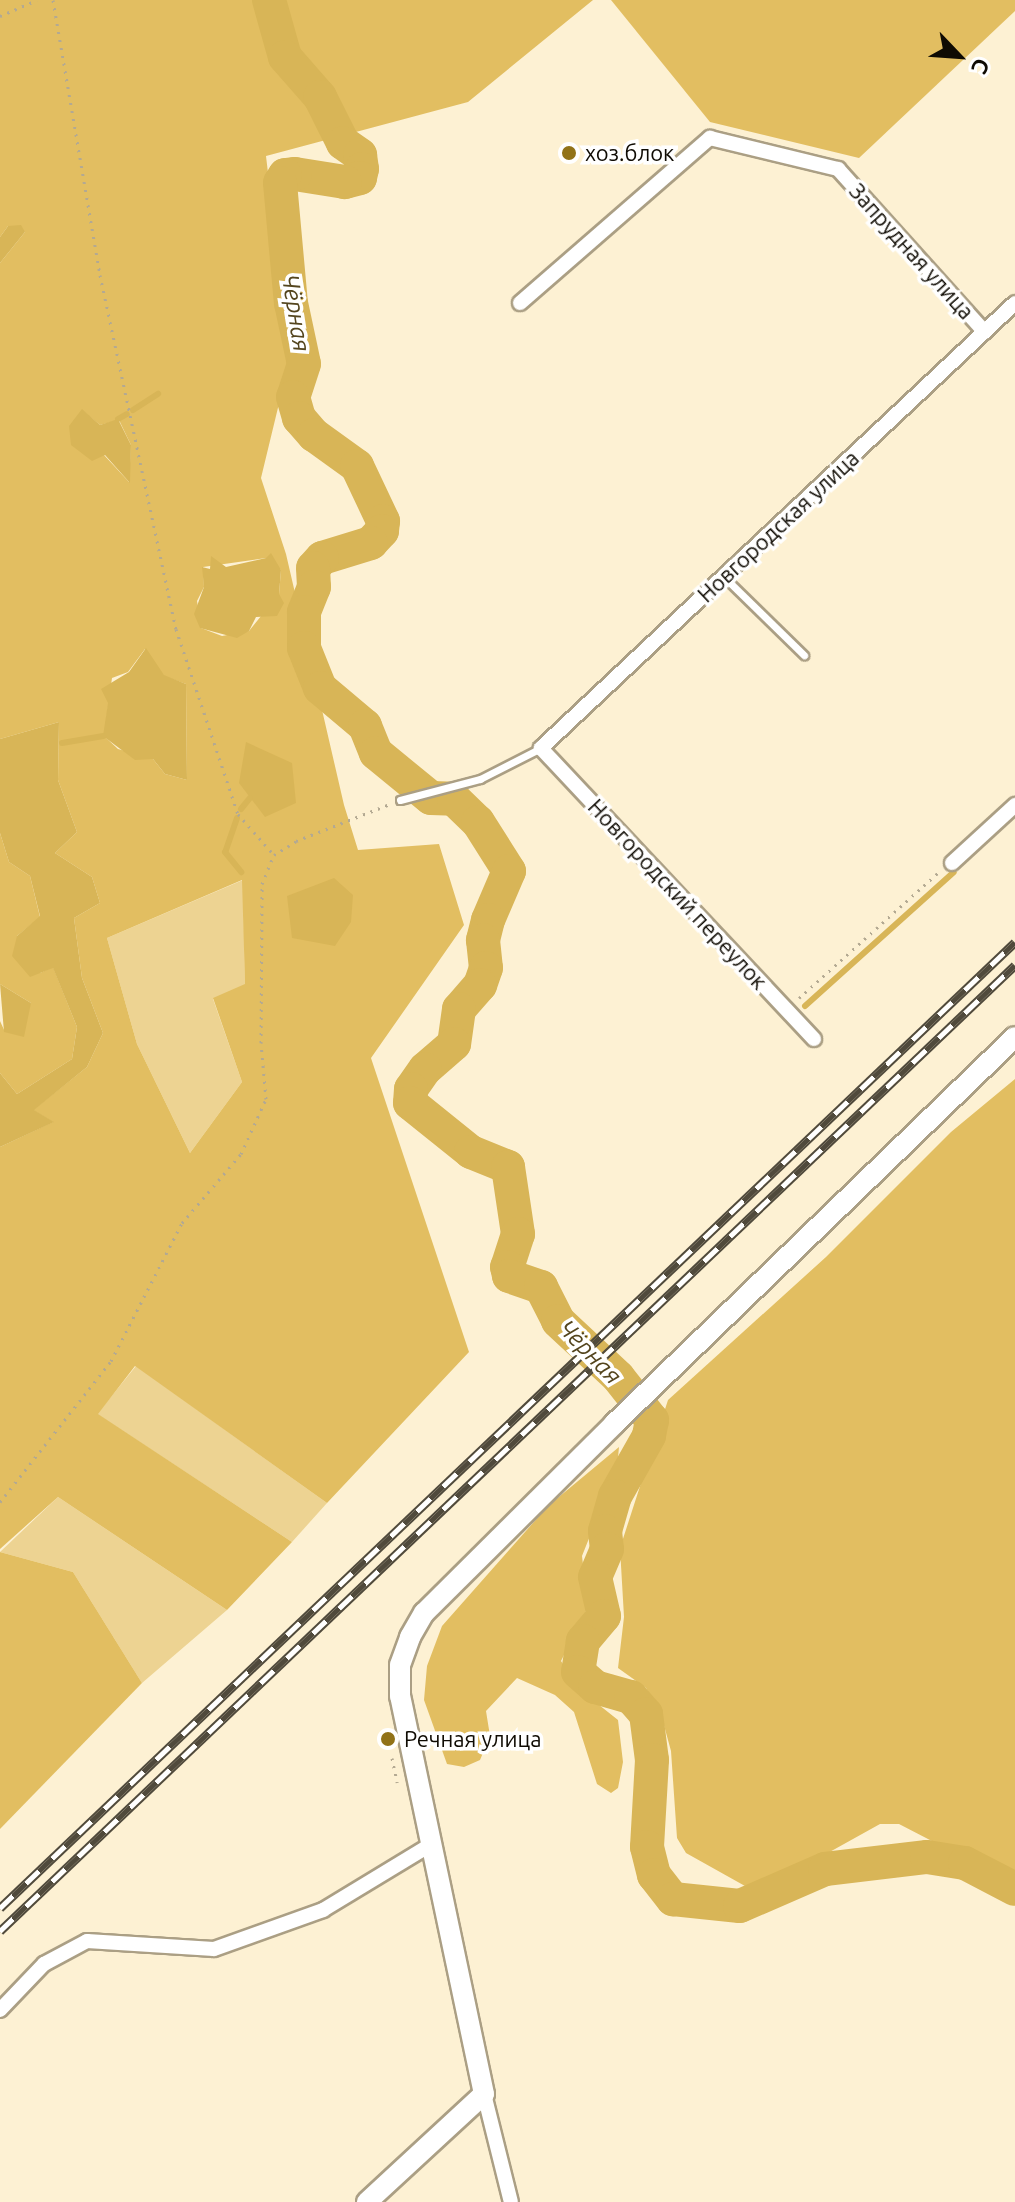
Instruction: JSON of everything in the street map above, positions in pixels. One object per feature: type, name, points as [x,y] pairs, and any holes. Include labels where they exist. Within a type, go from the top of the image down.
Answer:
[{"type":"street","name":"Запрудная улица","points":[[520,303],[710,138],[838,169],[985,332]]},
{"type":"street","name":"Новгородская улица","points":[[541,748],[1015,303]]},
{"type":"street","name":"Новгородский переулок","points":[[541,748],[814,1039]]},
{"type":"street","points":[[948,861],[1015,805]]},
{"type":"street","points":[[511,2202],[484,2094],[400,1696],[400,1665],[410,1637],[424,1613],[614,1424],[1015,1037]]},
{"type":"street","points":[[0,2010],[44,1964],[87,1941],[214,1949],[323,1910],[432,1844]]},
{"type":"street","points":[[367,2202],[484,2094]]},
{"type":"lane","points":[[724,577],[804,655]]},
{"type":"lane","points":[[400,800],[480,779],[541,748]]},
{"type":"path","points":[[0,16],[37,0]]},
{"type":"path","points":[[53,0],[100,275],[176,629],[238,814],[274,855]]},
{"type":"path","points":[[0,1502],[111,1361],[182,1223],[241,1154],[266,1099],[261,1043],[262,884],[274,855],[296,841],[400,800]]},
{"type":"path","points":[[775,997],[800,998],[948,861]]},
{"type":"shaded area","points":[[0,0],[593,0],[468,102],[266,156],[290,358],[261,478],[286,554],[344,805],[358,850],[439,844],[464,925],[371,1058],[469,1352],[327,1503],[135,1366],[98,1414],[292,1542],[227,1610],[58,1497],[0,1549],[0,1147],[53,1122],[33,1110],[87,1067],[103,1033],[82,978],[74,918],[100,903],[92,877],[55,853],[77,832],[58,780],[59,722],[0,739],[0,263],[25,232],[8,226],[0,237]],"holes":[[[82,410],[100,425],[119,420],[131,445],[129,482],[104,455]],[[266,558],[281,570],[279,594],[249,631],[222,636],[201,628],[197,601],[204,587],[203,567]],[[145,649],[164,676],[186,684],[187,780],[165,774],[153,759],[118,749],[104,736],[112,678],[128,672]],[[242,880],[245,984],[213,998],[242,1082],[190,1153],[137,1044],[107,938]]]},
{"type":"shaded area","points":[[611,0],[1015,0],[1015,11],[859,158],[710,122]]},
{"type":"shaded area","points":[[21,225],[25,232],[0,263],[0,237],[8,226]]},
{"type":"shaded area","points":[[82,409],[100,425],[118,419],[131,445],[130,483],[105,455],[92,461],[71,445],[69,426]]},
{"type":"shaded area","points":[[271,553],[281,570],[279,594],[284,603],[277,616],[256,617],[249,631],[237,638],[200,628],[194,614],[204,587],[202,567],[210,569],[211,556],[226,567],[266,558]]},
{"type":"shaded area","points":[[146,648],[164,675],[186,684],[187,780],[165,774],[153,759],[135,760],[103,736],[108,703],[101,689],[129,672]]},
{"type":"shaded area","points":[[59,722],[58,780],[77,832],[55,853],[92,877],[100,903],[74,918],[82,978],[103,1033],[87,1067],[34,1110],[54,1122],[0,1147],[0,1073],[17,1094],[72,1059],[77,1027],[53,968],[30,977],[12,956],[17,936],[40,916],[30,876],[9,862],[0,833],[0,739]]},
{"type":"shaded area","points":[[246,742],[292,763],[296,803],[265,817],[239,783]]},
{"type":"shaded area","points":[[0,833],[9,862],[30,876],[40,917],[17,936],[40,973],[53,967],[77,1027],[72,1059],[17,1094],[0,1073],[0,1021],[5,1032],[31,1003],[0,984]]},
{"type":"shaded area","points":[[334,878],[353,895],[351,922],[335,946],[292,938],[287,896]]},
{"type":"shaded area","points":[[243,880],[245,985],[213,999],[242,1082],[190,1153],[137,1044],[107,938]]},
{"type":"shaded area","points":[[0,984],[31,1003],[24,1037],[4,1032]]},
{"type":"shaded area","points":[[1015,1079],[1015,1884],[899,1824],[880,1824],[808,1864],[745,1886],[686,1853],[677,1838],[671,1751],[662,1718],[646,1688],[618,1668],[624,1617],[620,1548],[668,1400],[826,1257],[951,1132]]},
{"type":"shaded area","points":[[136,1366],[327,1503],[292,1542],[97,1414]]},
{"type":"shaded area","points":[[619,1447],[617,1468],[582,1556],[588,1607],[561,1661],[579,1689],[618,1720],[623,1762],[618,1788],[611,1793],[597,1784],[574,1712],[555,1695],[517,1678],[486,1711],[490,1736],[480,1760],[464,1767],[447,1764],[424,1700],[427,1666],[442,1626],[548,1506]]},
{"type":"shaded area","points":[[58,1497],[227,1610],[142,1683],[73,1572],[0,1552]]},
{"type":"shaded area","points":[[0,1552],[73,1572],[142,1683],[0,1829]]},
{"type":"waterway","name":"Чёрная","points":[[269,0],[285,57],[320,97],[343,143],[360,155],[362,169],[360,178],[345,182],[295,174],[285,175],[280,183],[291,303],[304,364],[293,397],[299,418],[314,435],[357,466],[383,521],[382,531],[371,543],[322,558],[313,568],[314,587],[304,612],[304,648],[320,688],[365,726],[376,753],[431,798],[454,799],[478,822],[509,871],[488,920],[483,940],[486,968],[480,985],[459,1009],[454,1044],[425,1069],[411,1089],[410,1103],[471,1152],[508,1167],[518,1234],[507,1267],[509,1276],[541,1287],[558,1321],[618,1377],[652,1420],[649,1436],[615,1496],[605,1531],[607,1549],[595,1577],[604,1616],[583,1641],[578,1672],[595,1687],[631,1697],[646,1714],[652,1760],[647,1847],[654,1875],[673,1899],[740,1906],[825,1869],[927,1857],[965,1863],[1015,1889]]},
{"type":"waterway","points":[[133,410],[158,394]]},
{"type":"waterway","points":[[118,419],[127,414]]},
{"type":"waterway","points":[[62,743],[103,736]]},
{"type":"waterway","points":[[241,809],[250,798]]},
{"type":"waterway","points":[[237,818],[225,852],[241,872]]},
{"type":"waterway","points":[[805,1006],[954,872]]},
{"type":"railway","points":[[0,1908],[1015,942]]},
{"type":"railway","points":[[0,1931],[1015,965]]},
{"type":"place","name":"хоз.блок","points":[[569,153]]},
{"type":"place","name":"Речная улица","points":[[388,1739]]}]
